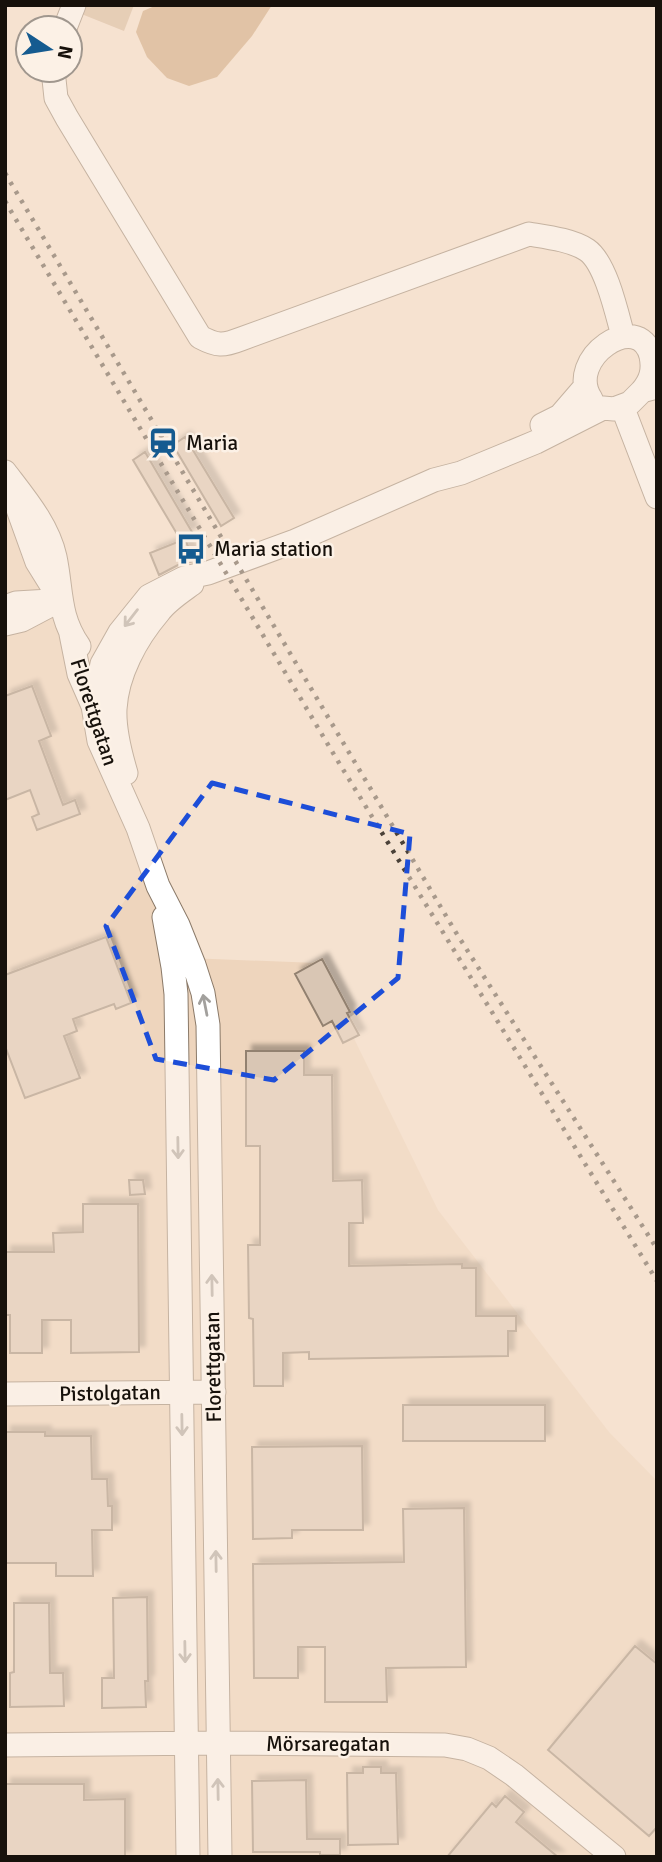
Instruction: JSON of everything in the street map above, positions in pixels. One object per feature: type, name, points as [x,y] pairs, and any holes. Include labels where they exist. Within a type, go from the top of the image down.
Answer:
[{"type":"street","points":[[54,84],[56,98],[67,118],[200,337],[212,344],[225,345],[529,234],[562,240],[589,251],[647,347],[652,361],[650,389],[630,403],[612,407],[461,473],[434,480],[295,541],[208,573],[184,578],[149,596],[120,632],[104,708]]},
{"type":"street","points":[[612,407],[595,403],[589,397],[584,380],[588,368],[597,352],[610,341],[639,336]]},
{"type":"street","points":[[434,480],[445,470],[560,416],[585,387]]},
{"type":"street","points":[[612,407],[657,497]]},
{"type":"street","name":"Florettgatan","points":[[5,472],[46,532],[55,556],[60,600],[71,634],[79,674],[104,708],[118,748],[129,783],[138,828],[158,886],[172,957],[176,994],[188,1857]]},
{"type":"street","points":[[5,607],[16,603],[60,600]]},
{"type":"street","points":[[5,624],[22,620],[60,600]]},
{"type":"street","points":[[71,634],[80,648],[112,667]]},
{"type":"street","name":"Florettgatan","points":[[158,886],[194,965],[203,993],[208,1025],[220,1857]]},
{"type":"street","name":"Pistolgatan","points":[[5,1395],[214,1392]]},
{"type":"street","name":"Mörsaregatan","points":[[5,1745],[218,1743],[445,1745],[467,1749],[489,1758],[514,1775],[614,1857]]},
{"type":"highlighted area","points":[[212,783],[410,834],[398,978],[274,1080],[156,1059],[106,926]]},
{"type":"shaded area","points":[[59,5],[134,5],[124,31]]},
{"type":"shaded area","points":[[157,5],[272,5],[252,36],[217,77],[189,86],[167,78],[147,57],[136,32],[143,11]]},
{"type":"shaded area","points":[[5,501],[188,958],[317,963],[438,1210],[609,1432],[657,1481],[657,1857],[5,1857]]},
{"type":"building","points":[[185,437],[234,518],[221,526],[173,445]]},
{"type":"building","points":[[145,452],[192,532],[180,539],[133,460]]},
{"type":"building","points":[[185,539],[194,561],[178,565],[159,575],[150,553]]},
{"type":"building","points":[[32,686],[51,736],[39,741],[63,805],[75,800],[80,814],[37,830],[32,817],[39,814],[30,790],[5,800],[5,696]]},
{"type":"building","points":[[106,937],[131,1003],[116,1009],[114,1004],[73,1019],[77,1031],[64,1036],[80,1078],[25,1098],[5,1046],[5,975]]},
{"type":"building","points":[[322,959],[359,1035],[343,1043],[332,1021],[323,1026],[295,974]]},
{"type":"building","points":[[246,1051],[304,1051],[304,1075],[332,1075],[333,1181],[362,1180],[363,1223],[349,1223],[349,1266],[462,1264],[462,1268],[476,1268],[476,1316],[516,1316],[516,1331],[508,1331],[508,1356],[309,1359],[309,1352],[283,1353],[283,1386],[254,1386],[253,1319],[249,1318],[248,1245],[260,1245],[260,1146],[246,1146]]},
{"type":"building","points":[[129,1180],[143,1180],[145,1194],[130,1195]]},
{"type":"building","points":[[83,1204],[138,1204],[139,1352],[71,1353],[71,1320],[42,1320],[42,1353],[10,1353],[10,1315],[5,1315],[5,1252],[54,1252],[53,1233],[83,1232]]},
{"type":"building","points":[[403,1405],[545,1405],[545,1441],[403,1441]]},
{"type":"building","points":[[5,1432],[45,1432],[45,1436],[91,1436],[92,1479],[107,1479],[108,1506],[112,1506],[112,1530],[92,1530],[93,1576],[56,1576],[56,1563],[5,1563]]},
{"type":"building","points":[[362,1446],[363,1530],[292,1530],[292,1538],[253,1539],[252,1447]]},
{"type":"building","points":[[464,1508],[466,1667],[386,1668],[387,1702],[325,1702],[325,1647],[298,1647],[298,1678],[254,1678],[253,1564],[404,1562],[403,1509]]},
{"type":"building","points":[[147,1597],[146,1707],[102,1708],[102,1678],[114,1678],[113,1598]]},
{"type":"building","points":[[14,1603],[49,1603],[50,1673],[63,1673],[64,1706],[10,1707],[10,1673],[14,1672]]},
{"type":"building","points":[[635,1646],[657,1664],[657,1827],[649,1836],[548,1750]]},
{"type":"building","points":[[363,1767],[381,1767],[381,1773],[396,1773],[398,1844],[348,1845],[347,1773],[363,1773]]},
{"type":"building","points":[[306,1780],[307,1839],[340,1839],[340,1855],[320,1855],[320,1852],[253,1852],[252,1781]]},
{"type":"building","points":[[5,1784],[84,1784],[84,1800],[125,1799],[125,1857],[5,1857]]},
{"type":"building","points":[[505,1796],[524,1812],[516,1822],[558,1857],[447,1857],[492,1803],[496,1807]]},
{"type":"railway","points":[[5,173],[455,931],[657,1249]]},
{"type":"railway","points":[[5,201],[336,758],[657,1281]]},
{"type":"place","name":"Maria","points":[[163,443]]},
{"type":"place","name":"Maria station","points":[[191,549]]}]
